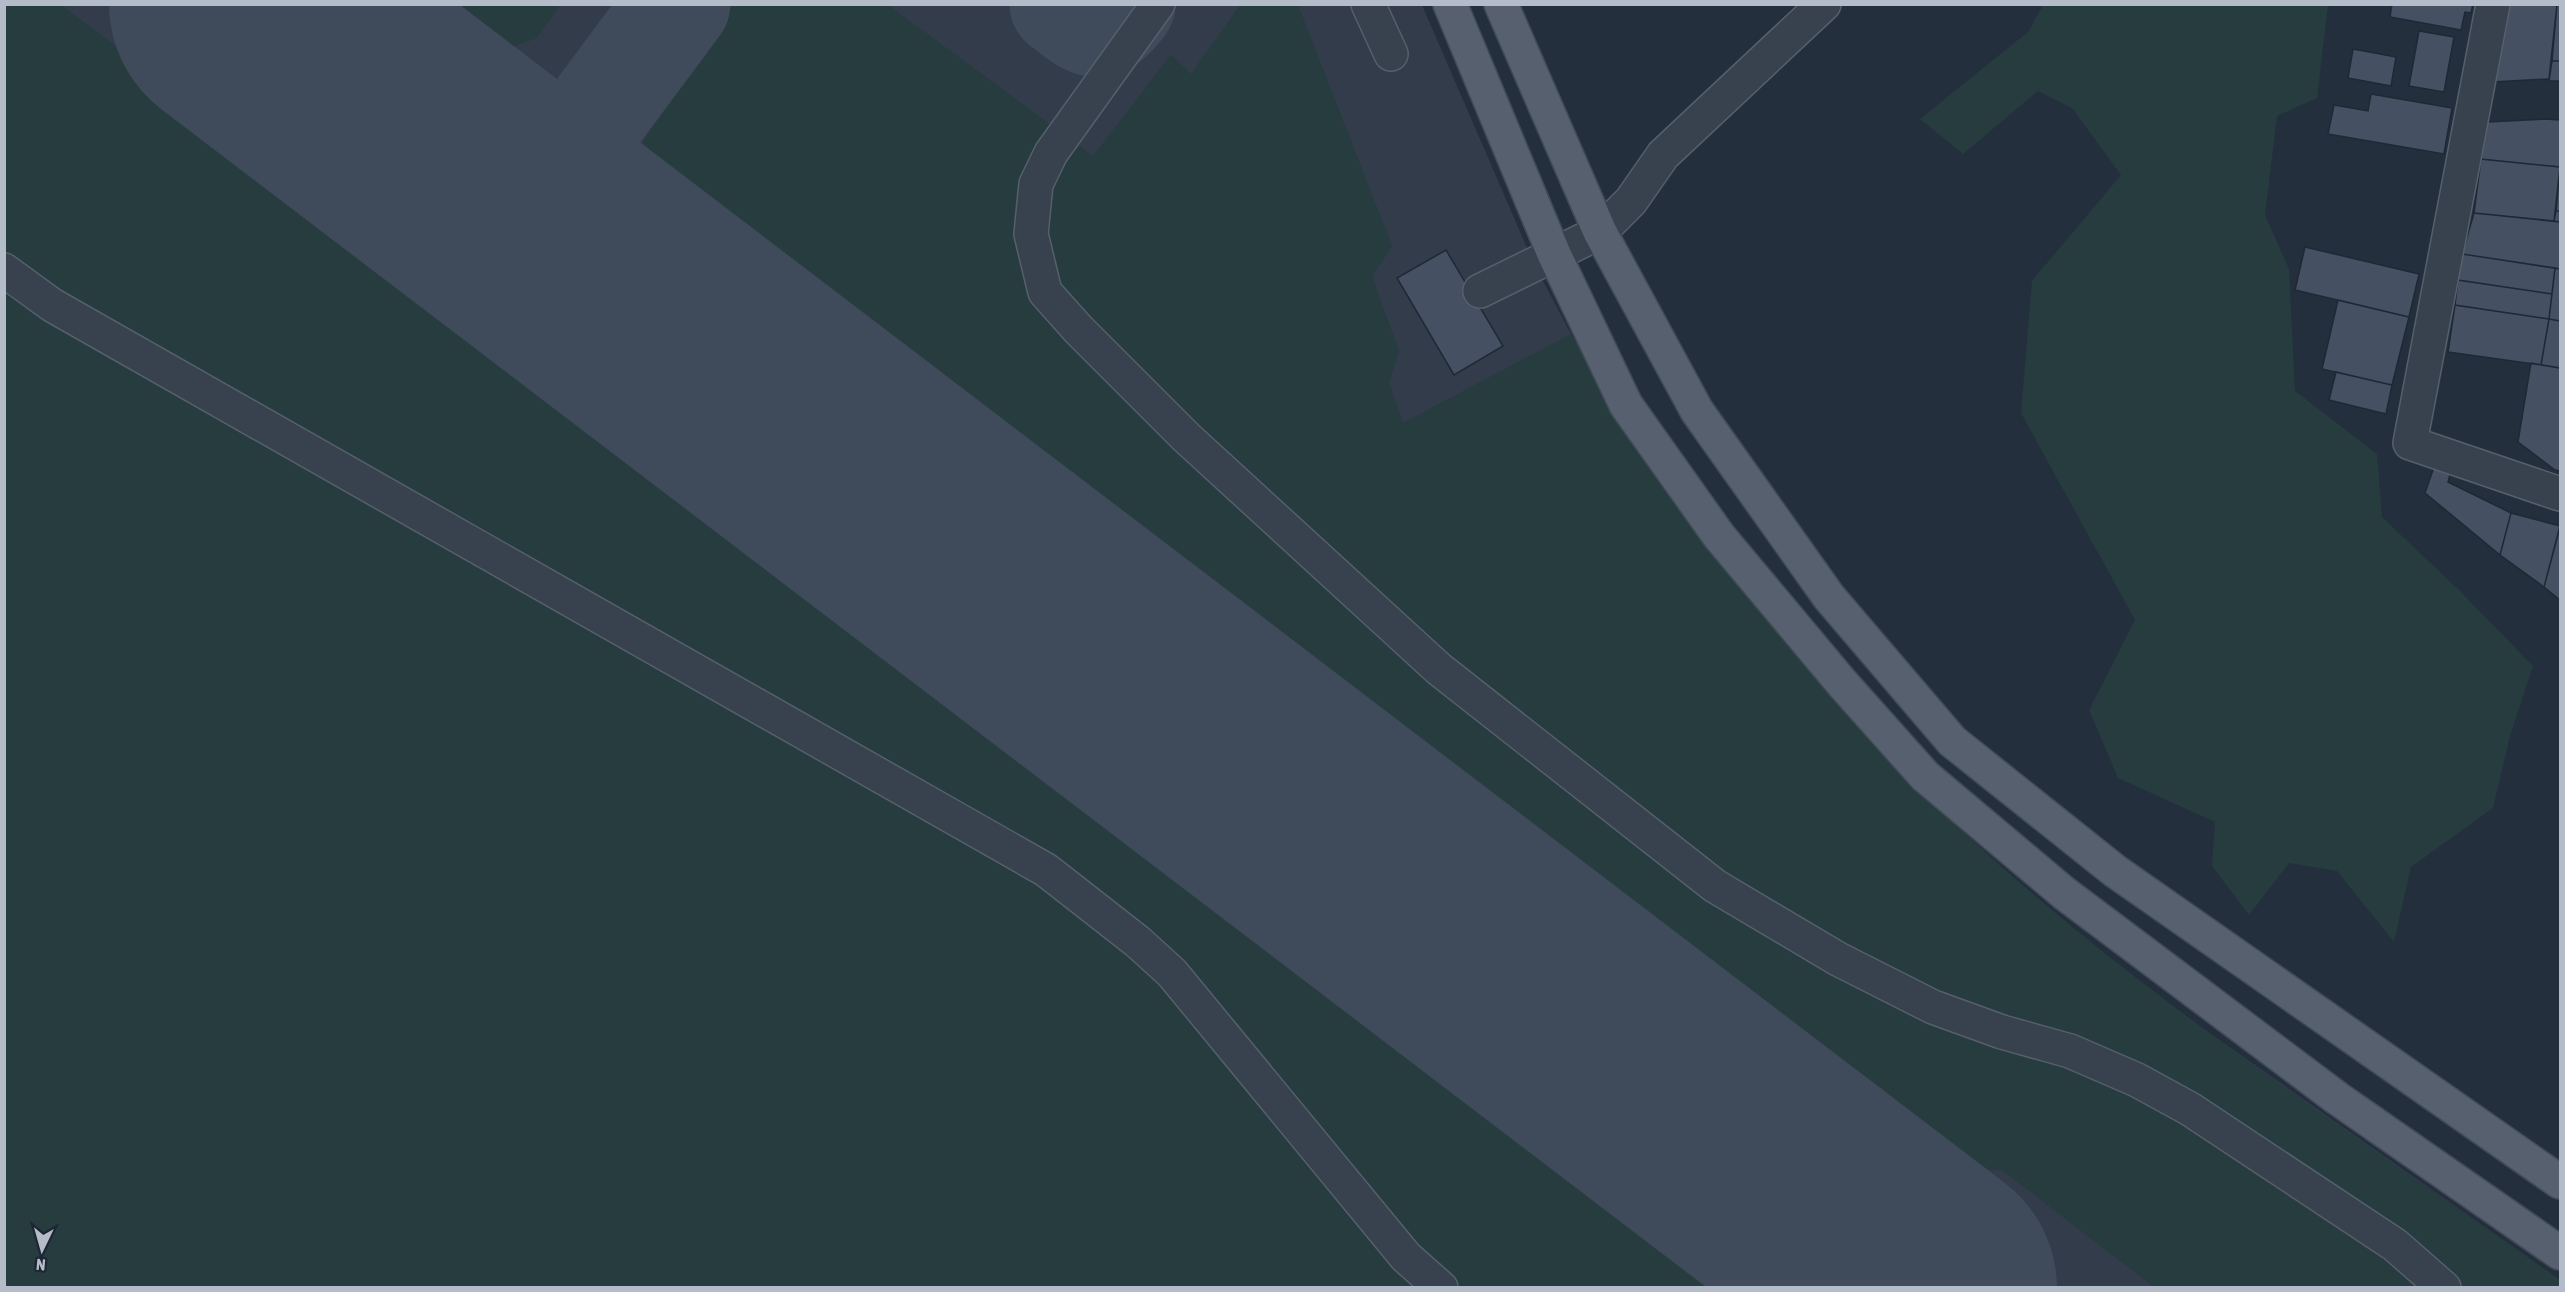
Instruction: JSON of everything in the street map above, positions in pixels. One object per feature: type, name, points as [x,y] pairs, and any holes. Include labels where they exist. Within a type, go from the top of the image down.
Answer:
[{"type":"main road","points":[[1450,4],[1554,254],[1632,415],[1719,536],[1925,776],[2064,893],[2337,1098],[2560,1253]]},
{"type":"main road","points":[[1501,4],[1600,232],[1697,411],[1829,597],[1952,741],[2115,871],[2560,1182]]},
{"type":"street","points":[[1158,4],[1051,153],[1035,184],[1031,234],[1045,292],[1078,329],[1187,438],[1439,669],[1715,885],[1838,959],[1933,1007],[2002,1032],[2070,1051],[2137,1080],[2190,1109],[2396,1245],[2444,1287]]},
{"type":"street","points":[[1368,4],[1391,54]]},
{"type":"street","points":[[1480,291],[1600,232],[1631,201],[1663,156],[1824,4]]},
{"type":"street","points":[[2493,4],[2410,443],[2560,494]]},
{"type":"street","points":[[4,270],[63,311],[1046,870],[1138,942],[1172,973],[1406,1257],[1441,1287]]},
{"type":"shaded area","points":[[4,5],[1422,5],[1534,264],[1571,334],[1643,450],[1744,588],[1839,706],[1933,804],[2043,905],[2157,996],[2560,1280],[2560,1287],[301,1287]]},
{"type":"green space","points":[[5,4],[61,5],[1753,1287],[5,1288]]},
{"type":"green space","points":[[448,5],[560,5],[537,38],[508,48]]},
{"type":"green space","points":[[730,5],[888,5],[1093,156],[1171,55],[1191,74],[1240,5],[1298,5],[1392,246],[1372,276],[1399,351],[1389,382],[1403,423],[1571,334],[1644,452],[1745,591],[1855,724],[1935,806],[2008,872],[2160,996],[2319,1112],[2560,1280],[2560,1287],[2154,1287],[2002,1170],[1915,1168],[625,178],[658,114]]},
{"type":"green space","points":[[2043,5],[2328,5],[2317,98],[2277,116],[2265,215],[2289,269],[2295,391],[2377,454],[2382,517],[2459,590],[2533,666],[2510,736],[2493,808],[2411,867],[2394,942],[2337,871],[2289,863],[2249,915],[2212,866],[2215,822],[2118,778],[2089,710],[2135,620],[2021,413],[2032,281],[2121,175],[2072,108],[2038,91],[1963,154],[1920,119],[2029,31]]},
{"type":"building","points":[[2392,4],[2473,4],[2471,13],[2465,12],[2461,30],[2390,17]]},
{"type":"building","points":[[2502,4],[2557,4],[2549,79],[2492,82]]},
{"type":"building","points":[[2557,4],[2560,4],[2560,61],[2552,61]]},
{"type":"building","points":[[2419,31],[2454,37],[2444,92],[2409,86]]},
{"type":"building","points":[[2353,49],[2396,57],[2391,86],[2348,78]]},
{"type":"building","points":[[2552,61],[2560,61],[2560,81],[2549,81]]},
{"type":"building","points":[[2371,94],[2452,108],[2444,154],[2328,134],[2334,105],[2368,111]]},
{"type":"building","points":[[2560,120],[2560,167],[2481,159],[2487,122]]},
{"type":"building","points":[[2481,159],[2560,167],[2554,221],[2474,213]]},
{"type":"building","points":[[2560,167],[2560,211],[2556,211]]},
{"type":"building","points":[[2556,211],[2560,211],[2560,222],[2554,221]]},
{"type":"building","points":[[2474,213],[2560,222],[2560,269],[2462,254]]},
{"type":"building","points":[[2305,247],[2419,274],[2409,317],[2295,290]]},
{"type":"building","points":[[1446,250],[1503,346],[1454,375],[1397,278]]},
{"type":"building","points":[[2462,254],[2555,268],[2552,294],[2458,280]]},
{"type":"building","points":[[2555,268],[2560,269],[2560,321],[2549,319]]},
{"type":"building","points":[[2458,280],[2552,294],[2549,319],[2455,305]]},
{"type":"building","points":[[2338,300],[2409,317],[2392,385],[2322,369]]},
{"type":"building","points":[[2455,305],[2549,319],[2541,365],[2448,352]]},
{"type":"building","points":[[2549,319],[2560,321],[2560,368],[2541,365]]},
{"type":"building","points":[[2531,363],[2560,368],[2560,471],[2555,470],[2518,442]]},
{"type":"building","points":[[2336,372],[2392,385],[2386,414],[2329,400]]},
{"type":"building","points":[[2434,467],[2450,475],[2448,482],[2511,513],[2500,555],[2425,493]]},
{"type":"building","points":[[2511,513],[2560,526],[2544,587],[2500,555]]},
{"type":"building","points":[[2560,527],[2560,600],[2544,587]]},
{"type":"taxiway","points":[[608,284],[585,240],[577,211],[575,192],[578,156],[588,125],[678,4]]},
{"type":"taxiway","points":[[1062,4],[1080,18],[1094,24],[1107,21],[1123,4]]},
{"type":"taxiway","points":[[423,143],[485,158],[517,158],[548,149],[588,125]]},
{"type":"runway","points":[[241,4],[1925,1288]]}]
